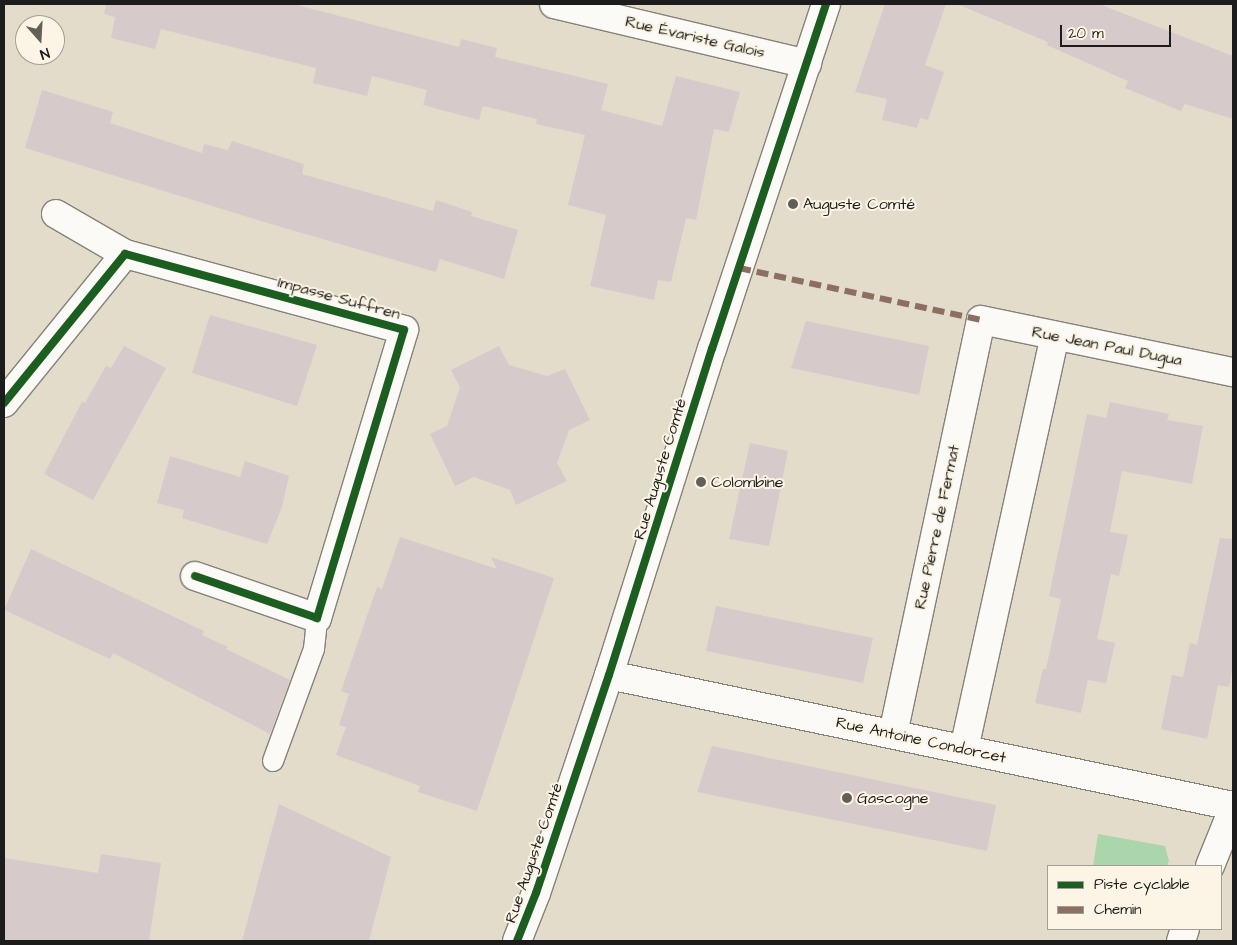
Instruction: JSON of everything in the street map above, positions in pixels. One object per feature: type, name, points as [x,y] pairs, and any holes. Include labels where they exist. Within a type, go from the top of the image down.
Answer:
[{"type":"street","name":"Rue Évariste Galois","points":[[554,4],[808,64]]},
{"type":"street","name":"Rue Auguste Comté","points":[[517,941],[536,893],[609,675],[712,349],[808,64],[826,4]]},
{"type":"street","name":"Impasse Suffren","points":[[56,214],[125,254],[404,330],[317,618]]},
{"type":"street","points":[[4,403],[125,254]]},
{"type":"street","name":"Rue Jean Paul Dugua","points":[[981,320],[1233,372]]},
{"type":"street","name":"Rue Pierre de Fermat","points":[[893,734],[981,320]]},
{"type":"street","points":[[964,749],[1055,336]]},
{"type":"street","points":[[195,576],[317,618]]},
{"type":"street","name":"Rue Antoine Condorcet","points":[[609,675],[964,749],[1233,808]]},
{"type":"street","points":[[1210,865],[1233,808]]},
{"type":"lane","points":[[273,761],[314,649],[317,618]]},
{"type":"green space","points":[[1098,834],[1165,846],[1169,861],[1167,865],[1093,865]]},
{"type":"building","points":[[106,4],[293,4],[459,47],[461,39],[497,48],[495,57],[608,84],[601,110],[662,126],[676,76],[740,92],[729,132],[714,129],[696,220],[686,218],[671,282],[658,280],[654,300],[590,286],[606,215],[568,205],[585,135],[536,124],[537,119],[483,106],[479,120],[423,105],[427,90],[372,76],[367,96],[313,83],[316,68],[161,29],[155,49],[111,38],[115,17],[104,14]]},
{"type":"building","points":[[885,4],[946,4],[925,65],[944,72],[928,120],[920,118],[917,128],[882,120],[887,99],[855,92]]},
{"type":"building","points":[[957,4],[1099,4],[1233,56],[1233,119],[1185,104],[1181,111],[1125,88],[1128,81],[1047,45],[1048,42]]},
{"type":"building","points":[[42,90],[113,112],[110,123],[202,153],[204,144],[228,150],[232,141],[304,164],[302,174],[433,211],[436,200],[472,212],[471,216],[518,230],[504,279],[440,259],[436,272],[264,222],[25,148]]},
{"type":"building","points":[[210,315],[317,345],[297,406],[192,373]]},
{"type":"building","points":[[806,321],[929,346],[919,395],[791,368]]},
{"type":"building","points":[[124,346],[166,368],[93,500],[44,474],[82,402],[85,403],[106,366],[111,368]]},
{"type":"building","points":[[499,346],[509,365],[547,376],[565,369],[590,420],[569,430],[557,463],[567,481],[516,505],[510,490],[474,477],[455,486],[430,434],[447,426],[460,387],[451,370]]},
{"type":"building","points":[[1110,402],[1169,414],[1167,420],[1203,426],[1192,484],[1122,471],[1110,532],[1128,535],[1119,576],[1111,574],[1097,639],[1115,643],[1106,683],[1088,680],[1081,713],[1035,703],[1043,669],[1046,669],[1061,599],[1049,596],[1087,414],[1106,418]]},
{"type":"building","points":[[750,443],[788,451],[769,546],[729,539]]},
{"type":"building","points":[[170,456],[240,477],[245,461],[289,476],[282,507],[267,544],[182,518],[184,510],[157,503]]},
{"type":"building","points":[[400,537],[497,569],[491,557],[554,578],[477,811],[418,792],[420,786],[336,755],[346,727],[339,725],[349,694],[341,691],[377,587],[382,589]]},
{"type":"building","points":[[1220,538],[1233,539],[1233,666],[1229,687],[1218,685],[1207,739],[1161,729],[1172,675],[1183,677],[1190,643],[1197,645]]},
{"type":"building","points":[[31,549],[204,631],[202,635],[228,647],[226,649],[290,680],[270,734],[113,653],[110,659],[4,610]]},
{"type":"building","points":[[716,606],[873,638],[863,683],[706,651]]},
{"type":"building","name":"Gascogne","points":[[712,746],[996,805],[987,851],[697,792]]},
{"type":"building","points":[[279,804],[391,857],[369,941],[242,941]]},
{"type":"building","points":[[101,854],[161,863],[149,941],[4,941],[4,858],[98,873]]},
{"type":"marked path","points":[[739,268],[981,320]]},
{"type":"cycle path","points":[[517,941],[536,893],[609,675],[712,349],[826,4]]},
{"type":"cycle path","points":[[4,403],[125,254],[404,330],[317,618],[195,576]]},
{"type":"place","name":"Auguste Comté","points":[[793,204]]},
{"type":"place","name":"Colombine","points":[[701,482]]},
{"type":"place","name":"Gascogne","points":[[847,798]]}]
